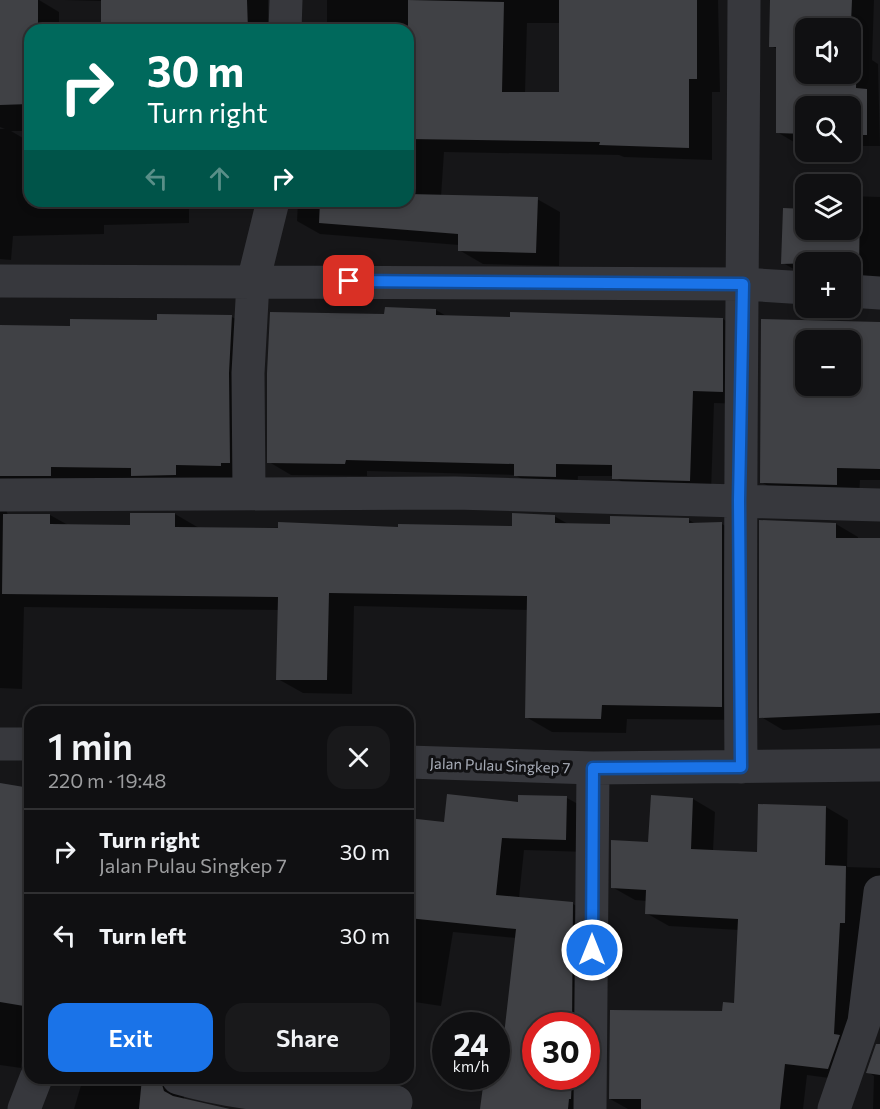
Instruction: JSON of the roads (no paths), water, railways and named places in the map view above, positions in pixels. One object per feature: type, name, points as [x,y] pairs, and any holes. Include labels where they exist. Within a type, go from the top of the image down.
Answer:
[{"type":"street","points":[[285,24],[286,0]]},
{"type":"street","points":[[741,767],[739,500],[743,284],[744,0]]},
{"type":"street","points":[[249,493],[248,373],[253,282],[272,207]]},
{"type":"street","points":[[0,281],[743,284],[795,287]]},
{"type":"street","points":[[861,292],[880,293]]},
{"type":"street","points":[[0,495],[455,493],[880,505]]},
{"type":"street","points":[[0,744],[24,744]]},
{"type":"street","name":"Jalan Pulau Singkep 7","points":[[414,762],[593,768],[880,765]]},
{"type":"street","points":[[590,1109],[593,768]]},
{"type":"street","points":[[834,1109],[872,1021],[880,892]]},
{"type":"street","points":[[24,1109],[34,1084]]},
{"type":"street","points":[[198,1084],[292,1098],[396,1102]]}]
